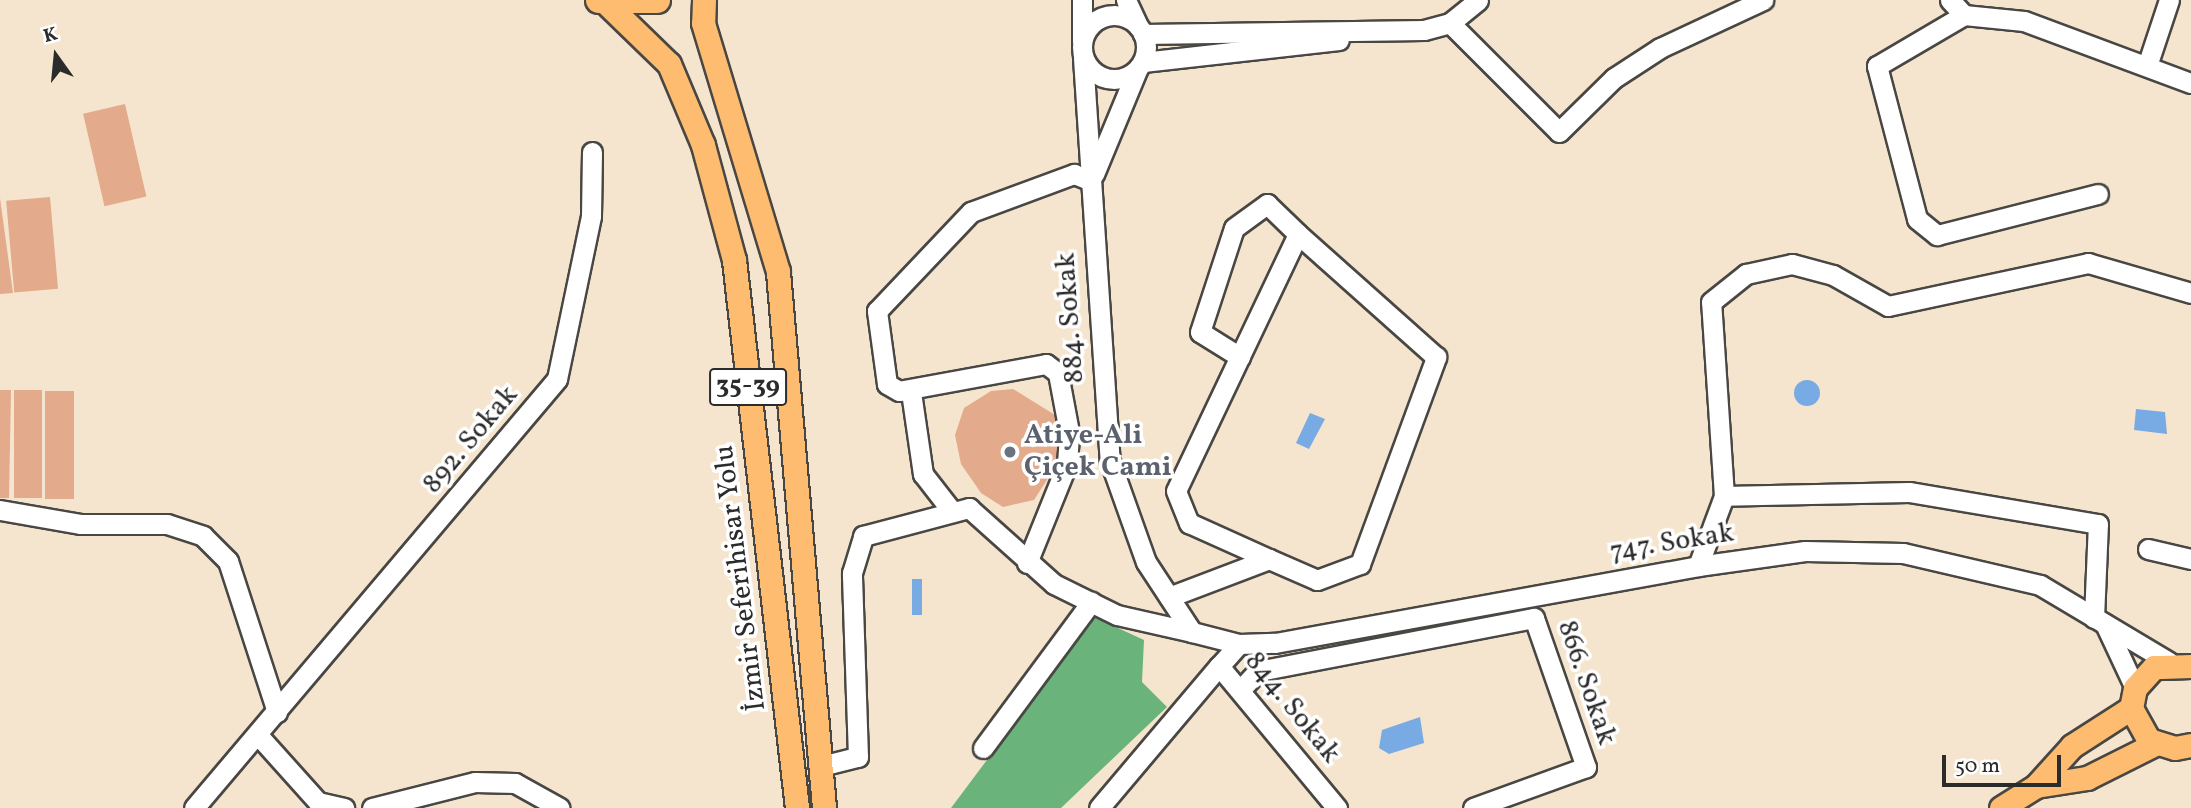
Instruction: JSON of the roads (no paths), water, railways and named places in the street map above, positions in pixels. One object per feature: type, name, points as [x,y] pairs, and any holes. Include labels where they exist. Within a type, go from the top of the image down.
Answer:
[{"type":"highway","points":[[602,1],[657,0]]},
{"type":"main road","name":"İzmir Seferihisar Yolu","points":[[704,0],[704,23],[778,272],[824,808]]},
{"type":"main road","name":"İzmir Seferihisar Yolu","points":[[602,1],[669,64],[703,145],[734,260],[797,808]]},
{"type":"main road","points":[[2001,808],[2036,786],[2072,746],[2133,698],[2143,676],[2183,662]]},
{"type":"main road","points":[[2133,698],[2139,730],[2178,748]]},
{"type":"main road","points":[[2036,786],[2087,778],[2178,748]]},
{"type":"street","name":"884. Sokak","points":[[1082,0],[1110,461],[1146,562],[1192,632]]},
{"type":"street","points":[[1027,563],[1067,464],[1069,432],[1058,373],[1046,364],[911,392],[887,384],[876,334],[877,311],[894,289],[971,212],[1074,174],[1091,181],[1140,66],[1140,30],[1126,0]]},
{"type":"street","points":[[1370,32],[1140,30],[1110,15],[1092,23],[1083,49],[1107,79],[1140,66],[1450,23],[1478,0]]},
{"type":"street","points":[[1450,23],[1559,132],[1637,63],[1763,0]]},
{"type":"street","points":[[1950,0],[1964,15]]},
{"type":"street","points":[[2147,65],[2169,0]]},
{"type":"street","points":[[2098,194],[1937,235],[1917,219],[1877,66],[1964,15],[2024,21],[2191,83]]},
{"type":"street","name":"892. Sokak","points":[[194,808],[557,379],[591,216],[592,152]]},
{"type":"street","points":[[1240,357],[1200,332],[1234,228],[1267,204],[1436,357],[1360,564],[1317,580],[1189,523],[1176,491],[1240,357],[1298,234]]},
{"type":"street","points":[[1698,566],[1724,496],[1711,302],[1746,274],[1792,264],[1833,275],[1888,306],[2088,263],[2191,293]]},
{"type":"street","points":[[911,392],[923,474],[960,509],[1027,563],[1091,602],[1239,644]]},
{"type":"street","points":[[1724,496],[1909,492],[2098,524],[2099,621],[2133,698]]},
{"type":"street","points":[[821,766],[858,757],[852,573],[863,536],[960,509]]},
{"type":"street","points":[[0,510],[80,524],[167,524],[203,536],[228,561],[277,712]]},
{"type":"street","points":[[2148,549],[2191,559]]},
{"type":"street","name":"747. Sokak","points":[[1239,644],[1275,643],[1698,566],[1805,551],[1903,553],[2040,585],[2099,621],[2183,662]]},
{"type":"street","points":[[1170,597],[1269,559]]},
{"type":"street","points":[[983,748],[1091,602]]},
{"type":"street","name":"866. Sokak","points":[[1242,688],[1258,671],[1534,618],[1586,767],[1473,808]]},
{"type":"street","name":"844. Sokak","points":[[1239,644],[1219,666],[1242,688],[1337,808]]},
{"type":"street","points":[[1099,808],[1219,666]]},
{"type":"street","points":[[257,734],[317,802],[344,808]]},
{"type":"street","points":[[372,808],[475,782],[515,783],[561,808]]},
{"type":"water","points":[[1807,380],[1816,384],[1820,393],[1816,402],[1807,406],[1798,402],[1794,393],[1798,384]]},
{"type":"water","points":[[2136,409],[2165,412],[2167,434],[2134,430]]},
{"type":"water","points":[[1310,413],[1325,419],[1309,449],[1296,443]]},
{"type":"water","points":[[912,579],[922,579],[922,615],[912,615]]},
{"type":"water","points":[[1420,717],[1424,743],[1389,754],[1379,748],[1382,730]]},
{"type":"place","name":"Atiye-Ali Çiçek Cami","points":[[1010,452]]}]
